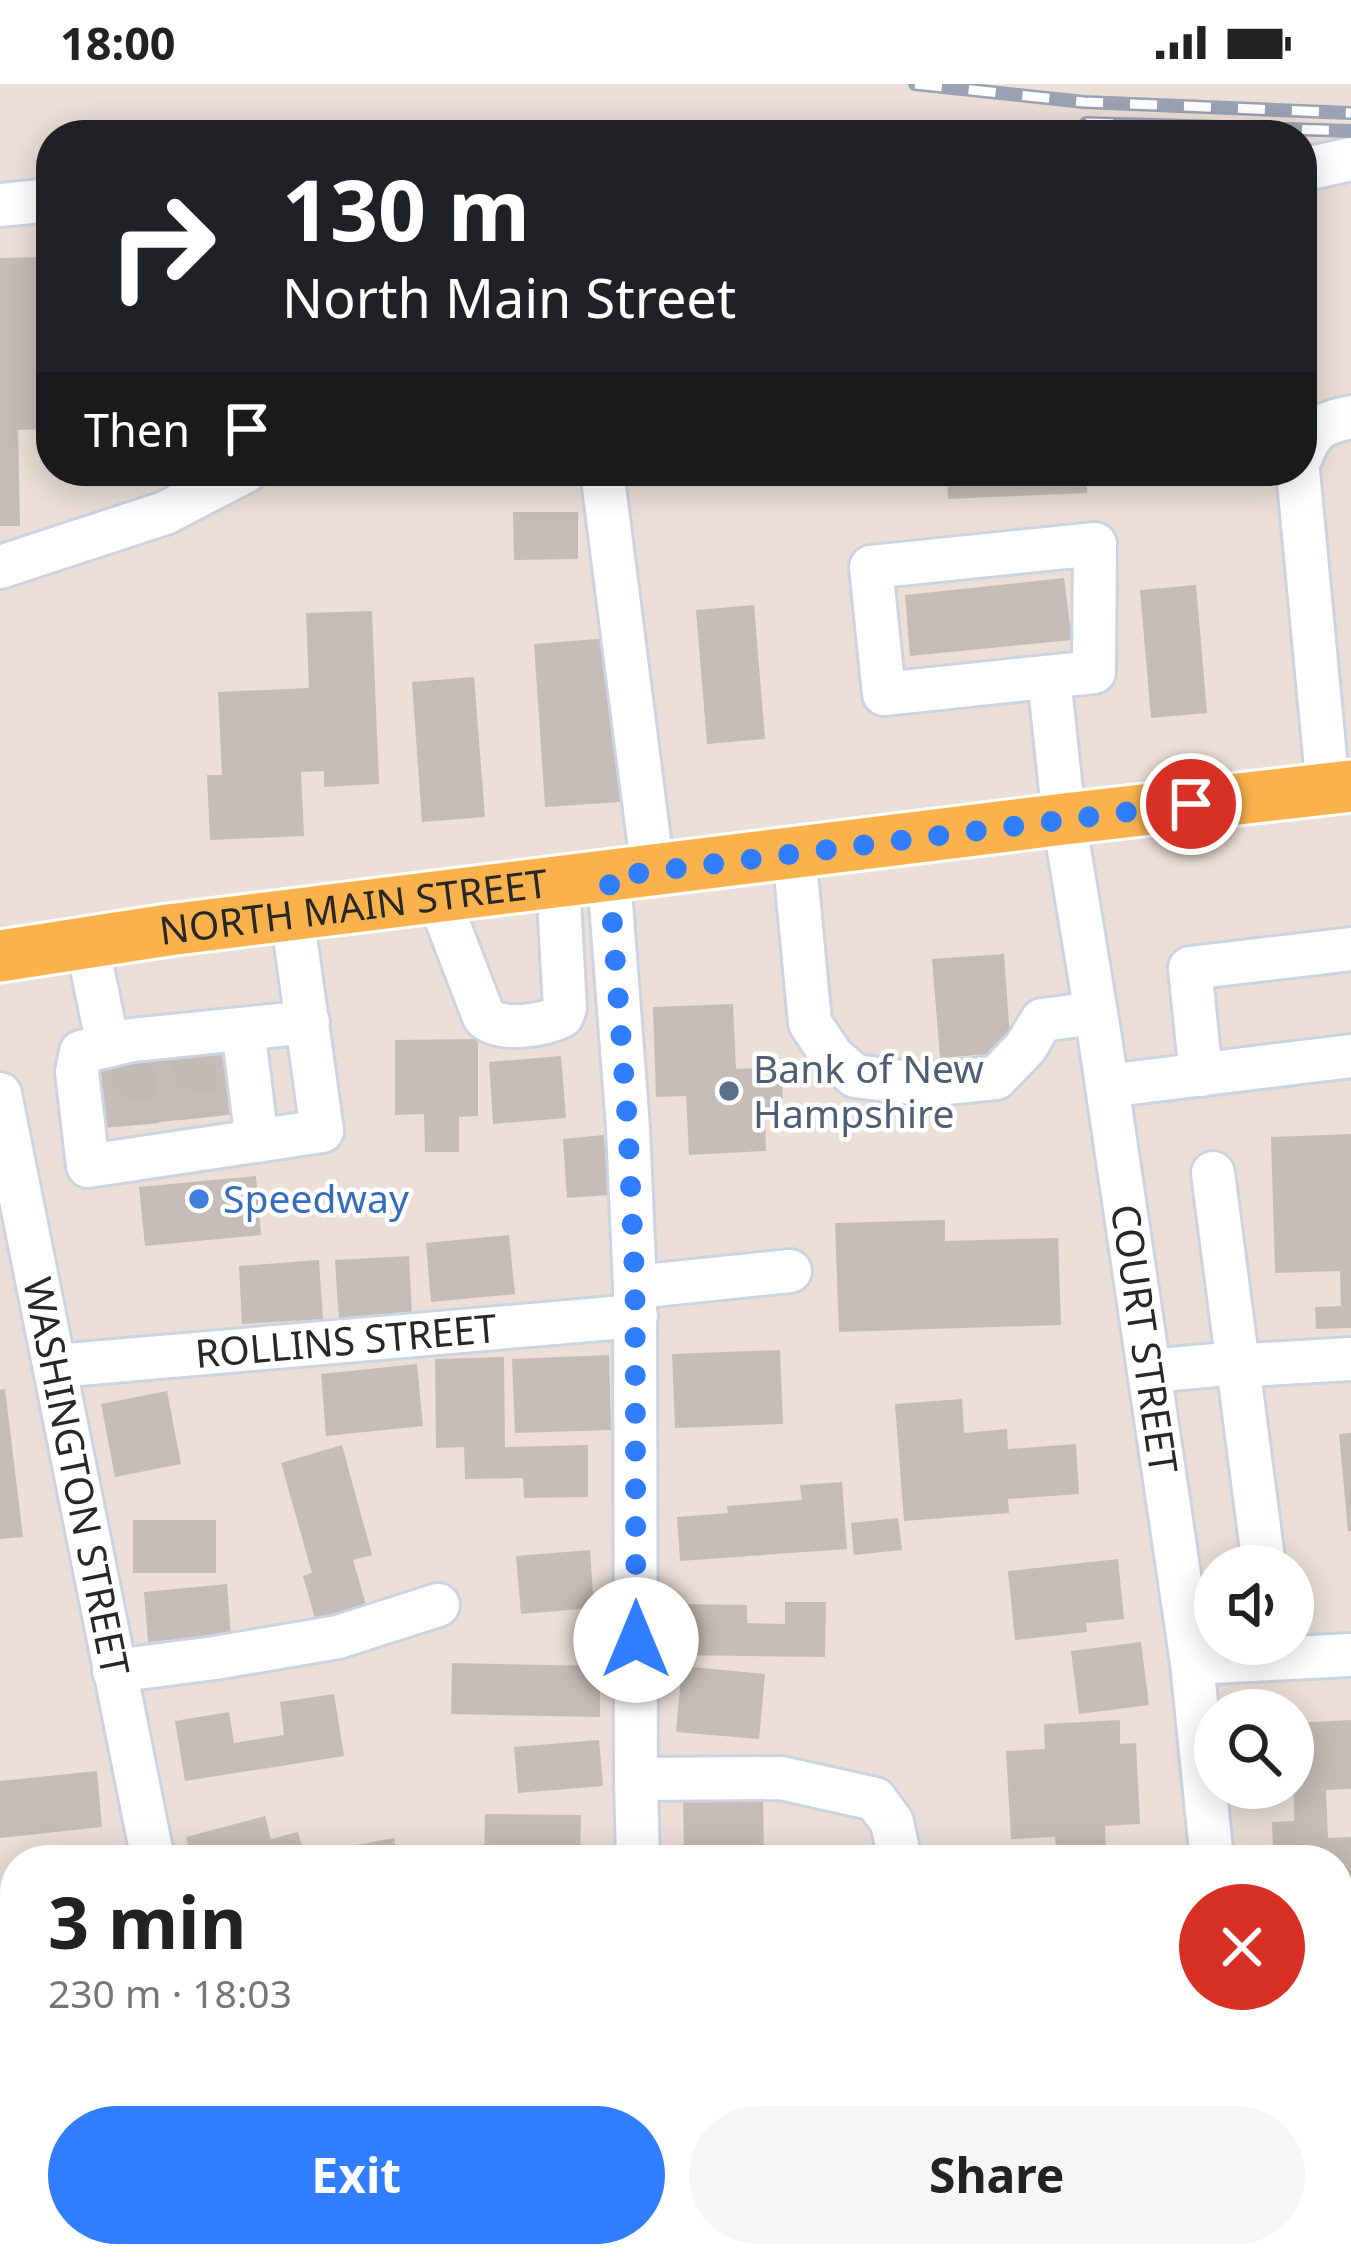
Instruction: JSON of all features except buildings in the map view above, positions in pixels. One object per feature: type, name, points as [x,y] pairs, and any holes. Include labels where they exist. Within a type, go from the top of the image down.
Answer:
[{"type":"main road","name":"NORTH MAIN STREET","points":[[0,956],[292,915],[1339,787]]},
{"type":"street","points":[[1317,167],[1351,159]]},
{"type":"street","points":[[0,205],[36,201]]},
{"type":"street","points":[[1317,430],[1324,423],[1351,417]]},
{"type":"street","points":[[0,567],[165,513],[217,486]]},
{"type":"street","points":[[604,486],[631,874],[628,1129],[635,1302],[638,1845]]},
{"type":"street","points":[[1300,486],[1339,787]]},
{"type":"street","points":[[1095,544],[1094,672],[1049,677],[884,694],[871,567],[1095,544]]},
{"type":"street","name":"COURT STREET","points":[[1049,677],[1064,819],[1192,1663],[1210,1845]]},
{"type":"street","points":[[794,854],[810,1023],[832,1056],[855,1076],[925,1085],[996,1078],[1025,1048],[1042,1020],[1096,1013]]},
{"type":"street","points":[[438,897],[484,1017],[502,1026],[537,1023],[554,1021],[565,1008],[558,883]]},
{"type":"street","points":[[292,915],[308,1022],[322,1131],[257,1141],[202,1133],[140,1141],[88,1166],[77,1072],[81,1052],[191,1042],[243,1029],[308,1022]]},
{"type":"street","points":[[87,943],[124,1048]]},
{"type":"street","points":[[1201,1075],[1190,968],[1351,950]]},
{"type":"street","points":[[243,1029],[257,1141]]},
{"type":"street","points":[[1107,1086],[1351,1056]]},
{"type":"street","name":"WASHINGTON STREET","points":[[0,1094],[150,1845]]},
{"type":"street","points":[[1214,1173],[1261,1545]]},
{"type":"street","name":"ROLLINS STREET","points":[[56,1366],[635,1302],[790,1271]]},
{"type":"street","points":[[1149,1371],[1351,1359]]},
{"type":"street","points":[[114,1671],[338,1637],[438,1605]]},
{"type":"street","points":[[1192,1663],[1351,1655]]},
{"type":"street","points":[[636,1779],[781,1778],[875,1799],[892,1822],[897,1845]]},
{"type":"tunnel","points":[[193,1051],[200,1118]]},
{"type":"tunnel","points":[[132,1058],[138,1125]]},
{"type":"railway","points":[[915,84],[1084,102],[1351,113]]},
{"type":"railway","points":[[1317,130],[1351,131]]},
{"type":"place","name":"Bank of New Hampshire","points":[[729,1091]]},
{"type":"place","name":"Speedway","points":[[199,1199]]},
{"type":"route","points":[[636,1640],[635,1287],[609,877],[1191,804]]}]
